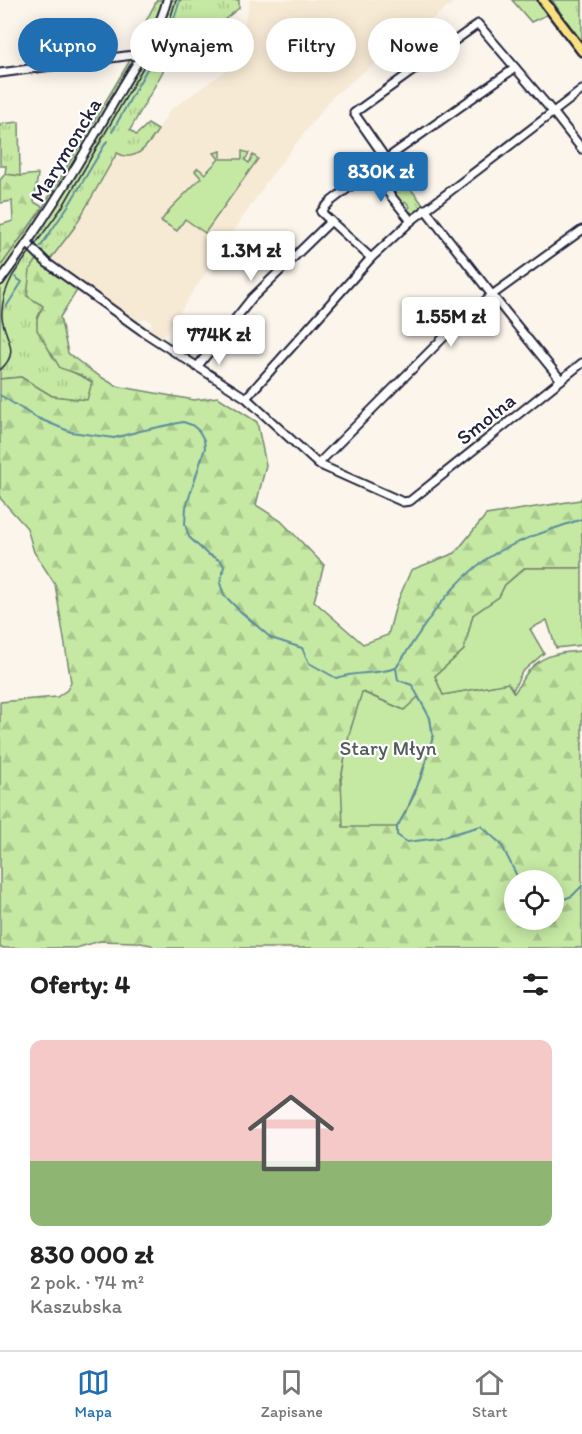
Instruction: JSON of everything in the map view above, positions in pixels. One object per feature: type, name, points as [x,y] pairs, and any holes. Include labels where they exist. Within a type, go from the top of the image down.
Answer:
[{"type":"main road","points":[[543,0],[582,51]]},
{"type":"street","name":"Marymoncka","points":[[160,18],[167,0]]},
{"type":"street","points":[[386,159],[354,113],[478,24],[582,148]]},
{"type":"street","points":[[0,73],[130,55]]},
{"type":"street","points":[[371,258],[321,212],[330,202],[386,159],[515,68]]},
{"type":"street","name":"Marymoncka","points":[[0,281],[75,170],[131,72]]},
{"type":"street","points":[[246,398],[371,258],[411,221],[582,90]]},
{"type":"street","points":[[371,171],[411,221]]},
{"type":"street","points":[[425,209],[561,380]]},
{"type":"street","points":[[197,367],[252,298],[331,221]]},
{"type":"street","points":[[27,243],[47,263],[175,354],[246,398],[318,464],[446,336],[492,295],[582,230]]},
{"type":"street","name":"Smolna","points":[[318,464],[403,502],[410,501],[582,363]]},
{"type":"shaded area","points":[[250,0],[457,0],[434,18],[368,18],[368,69],[333,96],[268,180],[161,340],[151,333],[149,328],[152,322],[145,318],[137,321],[50,259],[74,228],[117,153],[147,148],[170,110],[224,72],[254,72],[254,18],[246,18]]},
{"type":"green space","points":[[157,0],[164,0],[157,18],[148,18]]},
{"type":"green space","points":[[170,0],[239,0],[239,8],[226,18],[161,18]]},
{"type":"green space","points":[[512,0],[539,0],[549,14],[531,22]]},
{"type":"green space","points":[[552,0],[582,0],[582,45]]},
{"type":"green space","points":[[130,52],[130,71],[106,114],[44,213],[0,277],[0,267],[43,207],[129,62]]},
{"type":"green space","points":[[133,72],[163,72],[130,130],[136,135],[148,124],[158,130],[146,146],[136,154],[124,156],[117,153],[74,228],[49,261],[36,247],[34,239],[106,122]]},
{"type":"green space","points":[[19,122],[20,176],[5,174],[6,166],[0,166],[0,124]]},
{"type":"green space","points":[[221,151],[221,159],[242,159],[242,151],[249,153],[245,160],[249,163],[253,155],[258,159],[205,233],[185,219],[177,231],[161,221],[201,178],[195,171],[198,168],[205,174],[219,159],[214,153]]},
{"type":"green space","points":[[389,161],[424,206],[414,214],[407,210],[410,207],[406,202],[402,204],[378,174],[379,169]]},
{"type":"green space","points":[[5,174],[20,176],[38,174],[34,202],[43,207],[0,267],[0,225],[13,221],[12,201],[0,203],[0,180]]},
{"type":"green space","points":[[26,251],[30,251],[38,258],[33,267],[43,306],[37,322],[39,329],[56,361],[66,369],[92,382],[88,401],[52,396],[21,377],[0,379],[0,285]]},
{"type":"green space","points":[[38,258],[78,289],[60,317],[68,353],[91,371],[116,386],[194,400],[218,397],[257,422],[266,465],[256,505],[281,521],[324,565],[314,601],[363,644],[388,635],[396,605],[411,570],[455,553],[486,515],[580,500],[582,497],[582,568],[524,568],[505,585],[499,597],[473,615],[464,650],[435,676],[443,695],[508,683],[514,693],[530,670],[542,659],[565,652],[582,651],[582,948],[155,948],[136,942],[100,941],[76,948],[0,948],[0,702],[57,697],[67,690],[71,682],[55,584],[34,552],[27,528],[0,498],[0,379],[21,377],[52,396],[87,400],[92,382],[81,375],[60,368],[37,330],[37,319],[43,306],[27,296],[30,270]],"holes":[[[363,692],[404,710],[419,698],[423,772],[409,805],[341,780],[349,735]]]},
{"type":"green space","points":[[525,568],[582,568],[582,645],[556,648],[547,620],[530,629],[544,653],[522,672],[513,690],[508,683],[443,695],[435,676],[464,650],[473,615],[499,597],[505,585]]},
{"type":"green space","name":"Stary Młyn","points":[[362,692],[404,710],[418,697],[430,718],[433,737],[415,794],[397,827],[343,827],[341,780],[349,735]]},
{"type":"waterway","points":[[112,132],[173,22],[180,0]]},
{"type":"waterway","points":[[41,246],[107,141]]},
{"type":"waterway","points":[[6,307],[22,282],[15,277]]},
{"type":"waterway","points":[[0,395],[35,417],[71,432],[114,438],[183,422],[192,425],[199,431],[205,448],[186,507],[185,524],[189,537],[206,553],[221,561],[224,566],[220,583],[224,595],[271,638],[302,648],[309,663],[336,678],[396,668]]},
{"type":"waterway","points":[[396,668],[448,594],[474,569],[510,546],[582,519]]},
{"type":"waterway","points":[[396,668],[398,680],[412,685],[430,718],[433,737],[423,772],[409,805]]},
{"type":"waterway","points":[[406,811],[397,827],[397,835],[407,842],[439,838],[481,826],[501,844],[514,870]]},
{"type":"waterway","points":[[564,899],[572,896],[582,886]]},
{"type":"tram line","points":[[0,370],[10,357],[11,350],[2,317],[4,295],[10,280],[63,206],[163,33],[176,0]]}]
